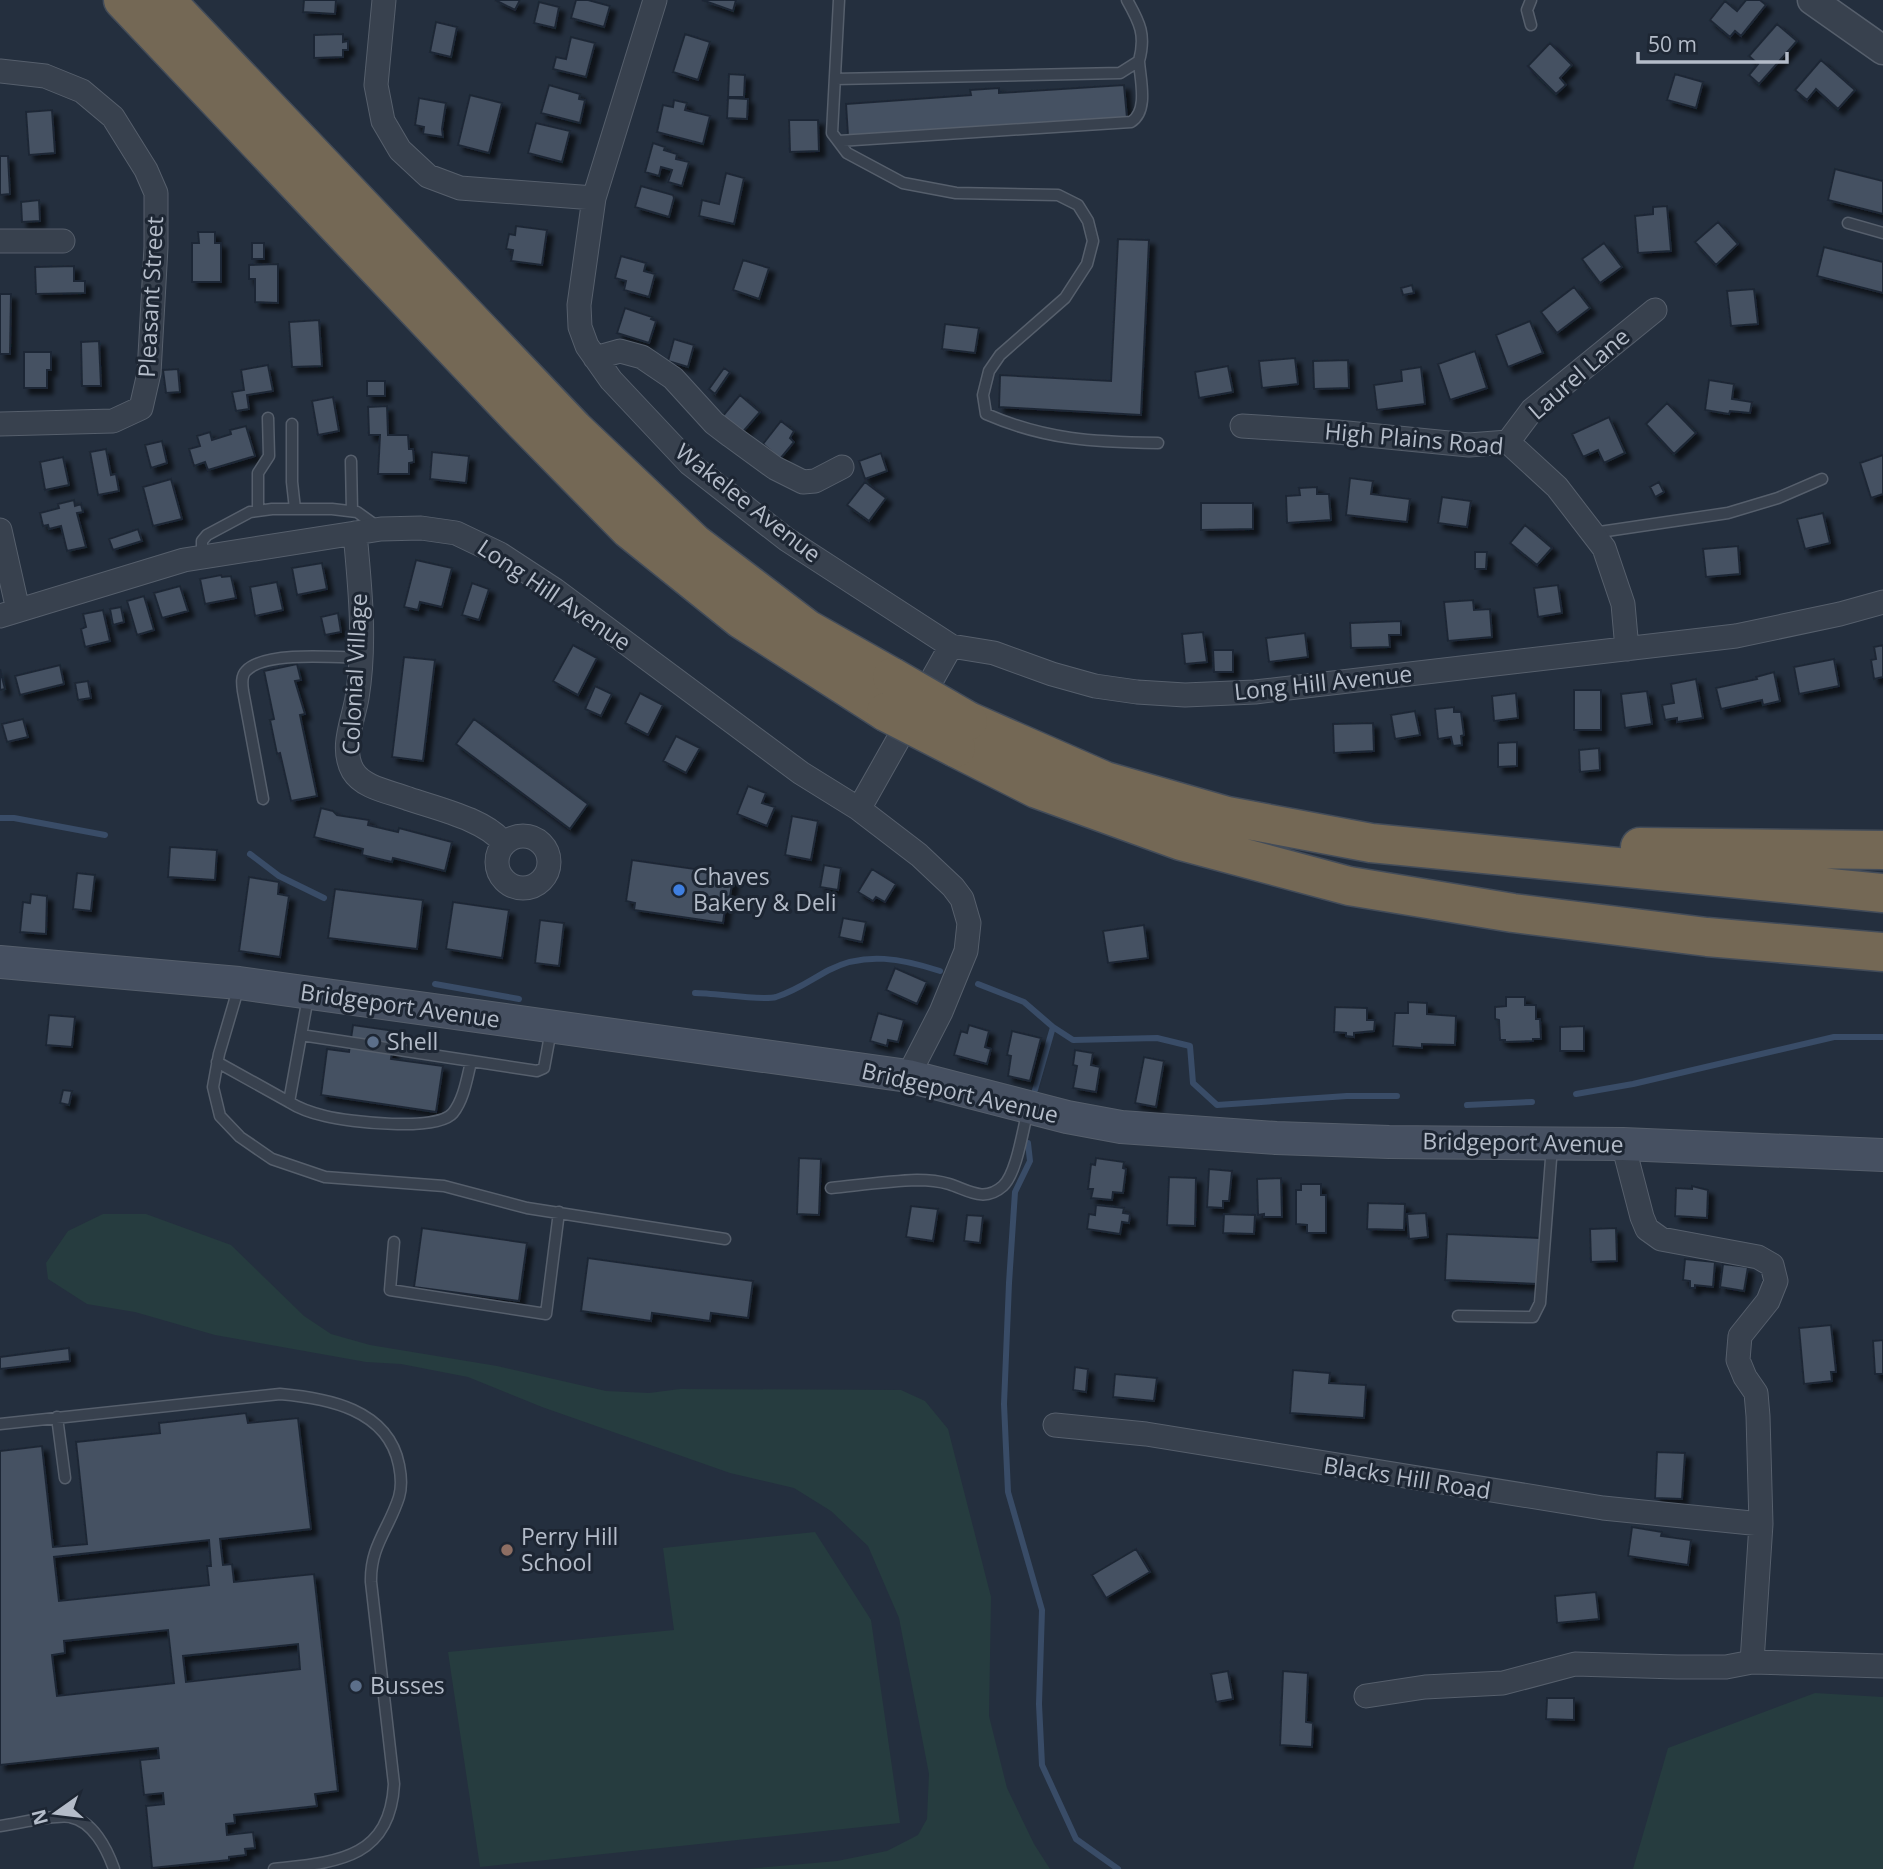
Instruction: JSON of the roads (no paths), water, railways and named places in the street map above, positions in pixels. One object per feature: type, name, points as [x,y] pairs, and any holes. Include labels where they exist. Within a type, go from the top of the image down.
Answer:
[{"type":"highway","points":[[123,0],[629,529],[741,619],[962,734],[1037,789],[1181,841],[1349,886],[1513,913],[1652,930],[1883,952]]},
{"type":"highway","points":[[165,0],[574,429],[694,543],[889,694]]},
{"type":"highway","points":[[962,734],[1227,816],[1371,843],[1883,892]]},
{"type":"highway","points":[[1371,843],[1883,850]]},
{"type":"main road","name":"Bridgeport Avenue","points":[[0,962],[239,983],[908,1076],[1121,1127],[1389,1142],[1623,1143],[1883,1155]]},
{"type":"street","points":[[384,0],[376,85],[383,121],[400,150],[428,176],[460,188],[594,198]]},
{"type":"street","name":"Wakelee Avenue","points":[[655,0],[594,198],[579,305],[580,327],[587,346],[611,380],[690,464],[786,538],[951,646]]},
{"type":"street","points":[[1812,0],[1883,50]]},
{"type":"street","name":"Pleasant Street","points":[[0,71],[45,76],[82,91],[113,117],[146,170],[156,193],[149,373],[141,408],[113,421],[0,424]]},
{"type":"street","points":[[0,242],[63,241]]},
{"type":"street","name":"Laurel Lane","points":[[1508,442],[1532,410],[1655,310]]},
{"type":"street","points":[[595,358],[620,351],[642,357],[673,379],[714,424],[775,468],[803,482],[815,481],[842,467]]},
{"type":"street","name":"High Plains Road","points":[[1242,426],[1336,432],[1469,446],[1508,442],[1557,487],[1604,548],[1623,604],[1627,649]]},
{"type":"street","name":"Long Hill Avenue","points":[[9,613],[202,556],[353,522],[381,529],[421,528],[456,533],[500,554],[555,590],[801,774],[859,809],[941,873],[962,899],[969,923],[966,951],[942,1012],[908,1076]]},
{"type":"street","name":"Colonial Village","points":[[353,522],[362,605],[358,696],[348,744],[349,761],[356,776],[369,785],[451,813],[490,830],[504,844]]},
{"type":"street","points":[[0,530],[9,613]]},
{"type":"street","name":"Long Hill Avenue","points":[[951,646],[994,653],[1052,674],[1095,685],[1185,695],[1255,692],[1736,636],[1883,602]]},
{"type":"street","points":[[859,809],[951,646]]},
{"type":"street","points":[[1623,1143],[1647,1229],[1661,1239],[1758,1257],[1772,1265],[1776,1281],[1768,1301],[1740,1336],[1738,1360],[1756,1393],[1761,1524],[1752,1662]]},
{"type":"street","name":"Blacks Hill Road","points":[[1055,1425],[1146,1434],[1603,1508],[1761,1524]]},
{"type":"street","points":[[1366,1696],[1425,1687],[1503,1683],[1575,1664],[1726,1667],[1752,1662],[1883,1666]]},
{"type":"lane","points":[[839,0],[832,133],[847,153],[902,183],[956,193],[1058,195],[1078,205],[1088,221],[1093,241],[1087,264],[1065,298],[1000,355],[989,371],[983,395],[986,414],[1041,434],[1088,441],[1158,443]]},
{"type":"lane","points":[[839,141],[1131,122],[1142,109],[1139,61],[1144,43],[1136,16],[1127,0]]},
{"type":"lane","points":[[1531,0],[1527,10],[1531,25]]},
{"type":"lane","points":[[835,79],[1120,73],[1139,61]]},
{"type":"lane","points":[[1848,223],[1883,233]]},
{"type":"lane","points":[[258,511],[258,473],[269,456],[268,418]]},
{"type":"lane","points":[[292,424],[295,509]]},
{"type":"lane","points":[[202,556],[202,541],[207,535],[250,512],[295,509],[353,522],[351,461]]},
{"type":"lane","points":[[1593,533],[1728,513],[1778,498],[1822,479]]},
{"type":"lane","points":[[263,799],[243,691],[242,678],[246,670],[255,665],[305,655],[360,658]]},
{"type":"lane","points":[[239,983],[217,1062],[213,1087],[220,1116],[240,1137],[272,1160],[325,1177],[444,1186],[527,1208],[725,1239]]},
{"type":"lane","points":[[289,1102],[309,993]]},
{"type":"lane","points":[[301,1035],[537,1071],[544,1068],[551,1027]]},
{"type":"lane","points":[[217,1062],[289,1102],[326,1116],[374,1122],[430,1123],[443,1120],[453,1113],[465,1088],[471,1062]]},
{"type":"lane","points":[[831,1188],[919,1180],[950,1184],[967,1193],[984,1194],[995,1191],[1006,1184],[1013,1168],[1029,1107]]},
{"type":"lane","points":[[1458,1316],[1533,1317],[1541,1303],[1552,1143]]},
{"type":"lane","points":[[394,1242],[390,1290],[546,1314],[559,1212]]},
{"type":"lane","points":[[0,1424],[280,1394],[316,1399],[360,1412],[387,1437],[398,1459],[399,1496],[373,1555],[370,1582],[394,1784],[392,1809],[376,1836],[367,1847],[356,1854],[323,1863],[274,1869]]},
{"type":"lane","points":[[57,1418],[65,1478]]},
{"type":"lane","points":[[0,1826],[70,1816],[86,1825],[99,1838],[114,1869]]},
{"type":"waterway","points":[[0,818],[14,818],[105,835]]},
{"type":"waterway","points":[[250,854],[279,876],[324,898]]},
{"type":"waterway","points":[[695,993],[776,997],[829,970],[856,960],[898,960],[940,971]]},
{"type":"waterway","points":[[435,984],[519,999]]},
{"type":"waterway","points":[[978,984],[1024,1002],[1073,1040],[1157,1038],[1190,1046],[1193,1083],[1217,1105],[1347,1096],[1397,1096]]},
{"type":"waterway","points":[[1035,1090],[1053,1027]]},
{"type":"waterway","points":[[1576,1094],[1633,1084],[1834,1037],[1883,1037]]},
{"type":"waterway","points":[[1467,1105],[1532,1102]]},
{"type":"waterway","points":[[1028,1143],[1030,1161],[1015,1192],[1009,1283],[1004,1404],[1008,1492],[1042,1610],[1039,1704],[1042,1765],[1076,1839],[1118,1869]]},
{"type":"place","name":"Chaves Bakery & Deli","points":[[679,890]]},
{"type":"place","name":"Shell","points":[[373,1042]]},
{"type":"place","name":"Perry Hill School","points":[[507,1550]]},
{"type":"place","name":"Busses","points":[[356,1686]]}]
